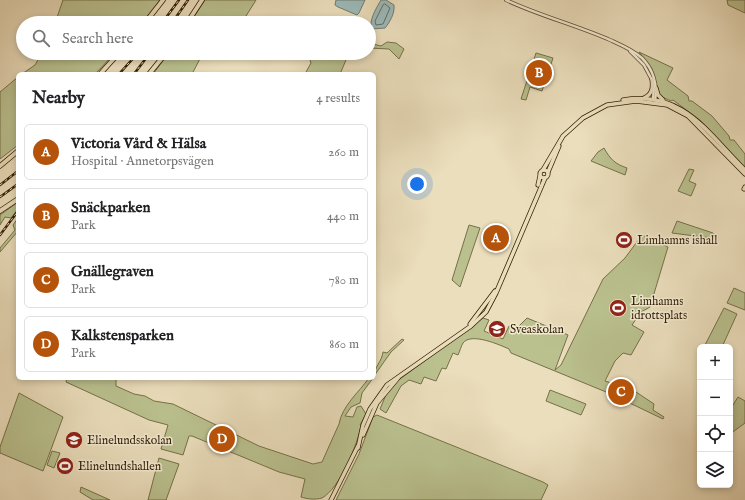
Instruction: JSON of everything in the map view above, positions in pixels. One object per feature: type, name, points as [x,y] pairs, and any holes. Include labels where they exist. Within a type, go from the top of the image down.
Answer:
[{"type":"highway","points":[[150,16],[163,0]]},
{"type":"highway","points":[[192,16],[202,0]]},
{"type":"highway","points":[[102,72],[113,60]]},
{"type":"highway","points":[[151,72],[160,60]]},
{"type":"highway","points":[[0,164],[16,153]]},
{"type":"highway","points":[[0,211],[16,200]]},
{"type":"main road","points":[[640,98],[651,93],[652,79]]},
{"type":"main road","points":[[656,88],[659,97],[685,110],[700,122],[745,170]]},
{"type":"main road","points":[[515,248],[541,172],[559,142],[575,124],[599,108],[619,100],[640,98],[672,104]]},
{"type":"main road","points":[[599,108],[623,102],[654,101],[667,105],[688,116],[745,174]]},
{"type":"main road","points":[[331,500],[358,448],[366,419],[374,401],[387,385],[460,333],[483,309],[500,284],[544,178],[548,176],[548,172],[558,148],[575,124]]},
{"type":"main road","points":[[543,170],[548,172]]},
{"type":"main road","points":[[540,176],[544,178]]},
{"type":"main road","points":[[328,500],[335,494]]},
{"type":"street","points":[[506,0],[579,27],[625,47],[638,55],[646,62],[653,75],[656,88],[654,101]]},
{"type":"street","points":[[625,47],[644,65],[652,79],[654,101]]},
{"type":"green space","points":[[63,0],[160,0],[147,16],[57,16]]},
{"type":"green space","points":[[205,0],[256,0],[246,16],[195,16]]},
{"type":"green space","points":[[727,0],[745,0],[745,13],[728,5]]},
{"type":"green space","points":[[387,42],[396,43],[404,49],[399,59],[389,49],[376,48],[376,45],[381,46]]},
{"type":"green space","points":[[639,52],[673,68],[667,80],[688,96],[689,101],[692,101],[712,116],[729,136],[730,140],[734,140],[745,154],[745,169],[701,121],[673,100],[671,101],[660,96],[652,69]]},
{"type":"green space","points":[[536,53],[553,58],[542,91],[530,87],[526,100],[521,99]]},
{"type":"green space","points":[[38,60],[108,60],[97,72],[25,72],[35,65]]},
{"type":"green space","points":[[164,60],[199,60],[193,72],[155,72]]},
{"type":"green space","points":[[310,60],[346,60],[341,72],[306,72],[311,63]]},
{"type":"green space","points":[[16,79],[16,147],[0,159],[0,92]]},
{"type":"green space","points":[[604,148],[613,161],[627,168],[625,175],[591,161],[598,152]]},
{"type":"green space","points":[[689,169],[694,170],[689,181],[696,184],[691,196],[678,191]]},
{"type":"green space","points":[[16,203],[16,212],[11,218],[5,217],[0,225],[0,215]]},
{"type":"green space","points":[[16,221],[16,233],[0,252],[0,248],[15,230],[13,225]]},
{"type":"green space","points":[[677,221],[713,233],[717,238],[712,240],[711,238],[672,233]]},
{"type":"green space","points":[[469,225],[480,228],[460,287],[452,280]]},
{"type":"green space","points":[[642,235],[668,247],[650,307],[641,312],[632,325],[644,332],[631,355],[623,353],[615,361],[605,381],[633,390],[654,404],[653,410],[664,417],[663,419],[611,394],[511,353],[509,349],[505,347],[493,342],[479,339],[467,340],[463,343],[458,355],[453,353],[446,369],[442,368],[436,381],[424,377],[421,384],[409,380],[401,386],[386,413],[380,409],[388,390],[400,379],[483,318],[489,320],[484,331],[503,339],[509,326],[517,328],[527,318],[568,335],[555,370],[561,365],[603,279],[625,258]]},
{"type":"green space","points":[[734,288],[745,293],[745,310],[727,303]]},
{"type":"green space","points":[[724,308],[737,314],[723,344],[706,344]]},
{"type":"green space","points":[[402,339],[404,340],[391,352],[376,373],[376,368],[383,352],[387,353]]},
{"type":"green space","points":[[66,380],[116,380],[116,386],[134,394],[145,396],[154,401],[173,404],[259,446],[313,464],[322,462],[347,405],[367,380],[372,380],[362,393],[360,403],[351,407],[345,416],[353,417],[357,407],[361,406],[366,414],[360,425],[356,444],[347,465],[329,493],[322,498],[314,499],[301,497],[305,479],[279,472],[192,436],[189,436],[183,455],[161,449],[168,425],[149,420],[66,382]]},
{"type":"green space","points":[[550,390],[586,404],[581,415],[546,401]]},
{"type":"green space","points":[[19,393],[63,417],[43,471],[0,453],[0,447]]},
{"type":"green space","points":[[738,397],[745,401],[745,423],[733,432],[733,416],[733,405]]},
{"type":"green space","points":[[377,415],[548,485],[541,500],[336,500],[359,454],[373,417]]},
{"type":"green space","points":[[52,451],[60,453],[54,468],[47,465]]},
{"type":"green space","points":[[159,458],[179,464],[166,500],[148,500]]},
{"type":"green space","points":[[81,487],[110,500],[93,500],[80,492]]},
{"type":"water","points":[[336,0],[365,0],[357,15],[335,5]]},
{"type":"water","points":[[381,0],[386,0],[394,5],[393,14],[385,28],[376,29],[376,16],[373,16]]},
{"type":"railway","points":[[167,16],[179,0]]},
{"type":"railway","points":[[177,16],[188,0]]},
{"type":"railway","points":[[121,72],[132,60]]},
{"type":"railway","points":[[136,72],[145,60]]},
{"type":"railway","points":[[0,185],[16,173]]},
{"type":"railway","points":[[0,197],[16,185]]},
{"type":"railway","points":[[0,235],[16,214]]},
{"type":"place","name":"Snäckparken","points":[[539,73]]},
{"type":"place","name":"Victoria Vård & Hälsa","points":[[496,238]]},
{"type":"place","name":"Limhamns ishall","points":[[624,240]]},
{"type":"place","name":"Limhamns idrottsplats","points":[[618,308]]},
{"type":"place","name":"Sveaskolan","points":[[497,329]]},
{"type":"place","name":"Gnällegraven","points":[[621,392]]},
{"type":"place","name":"Kalkstensparken","points":[[222,439]]},
{"type":"place","name":"Elinelundsskolan","points":[[74,440]]},
{"type":"place","name":"Elinelundshallen","points":[[65,466]]}]
